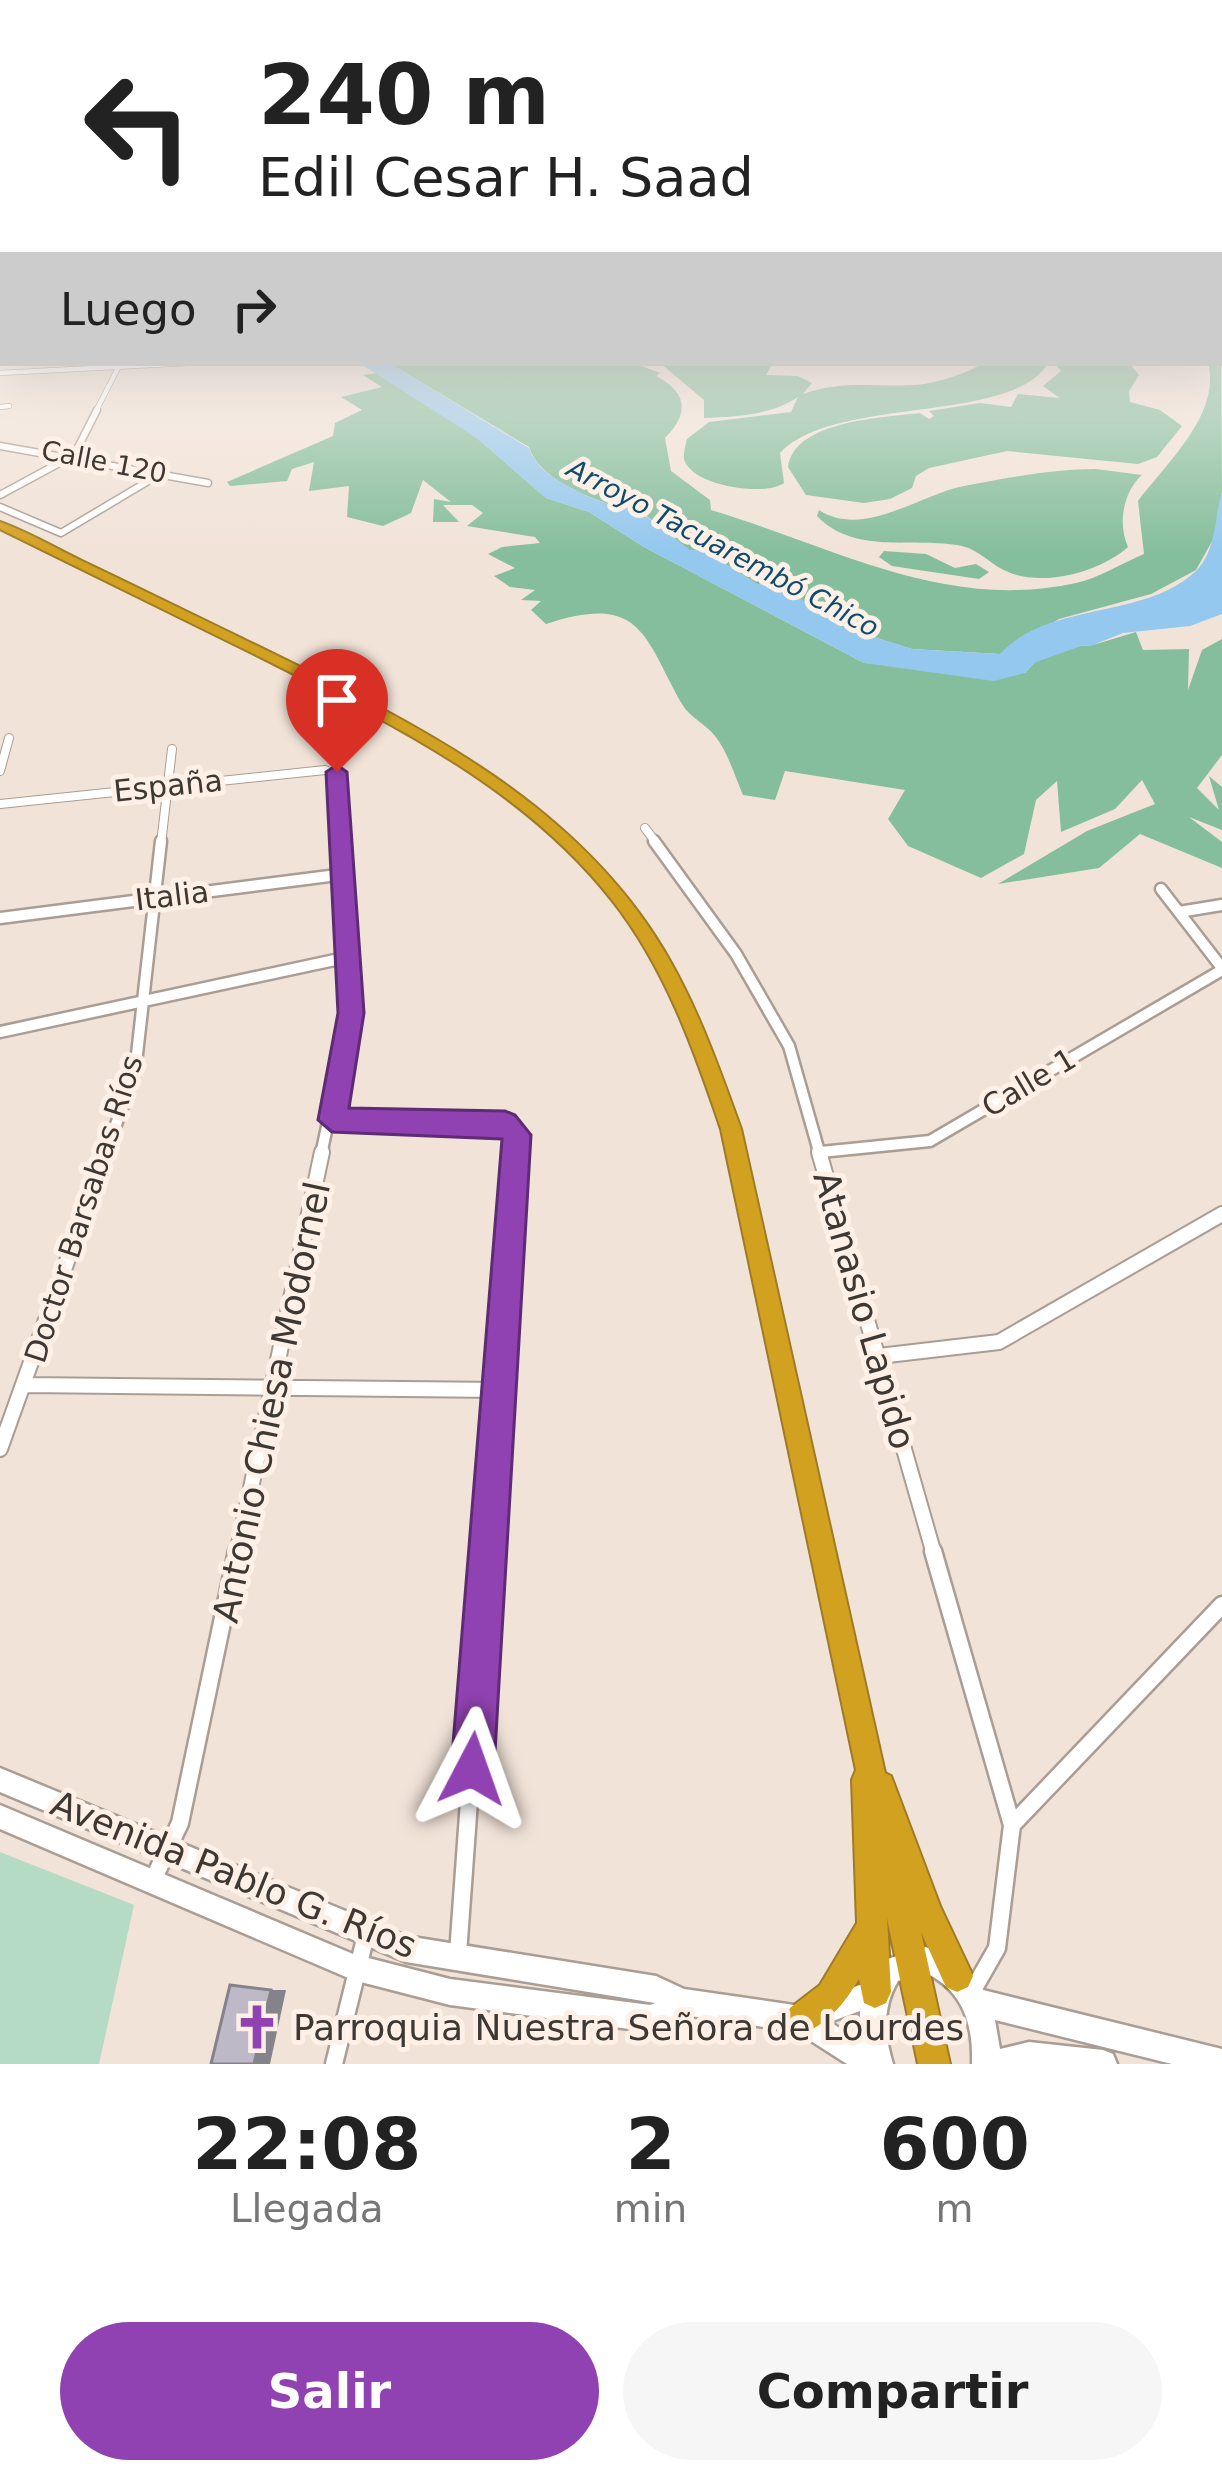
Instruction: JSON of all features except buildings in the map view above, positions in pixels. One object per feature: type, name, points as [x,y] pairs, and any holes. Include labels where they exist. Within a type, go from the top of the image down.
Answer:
[{"type":"highway","points":[[0,524],[476,764],[570,842],[644,932],[692,1017],[731,1129],[934,2064]]},
{"type":"highway","points":[[868,1758],[863,1810],[873,1882],[869,1932],[875,1992]]},
{"type":"highway","points":[[868,1758],[968,1990]]},
{"type":"highway","points":[[801,2019],[831,1996],[869,1932]]},
{"type":"street","points":[[0,373],[118,366],[74,455],[0,495]]},
{"type":"street","name":"Calle 120","points":[[0,446],[74,455],[208,483]]},
{"type":"street","points":[[0,507],[54,534],[161,473]]},
{"type":"street","points":[[0,771],[9,738]]},
{"type":"street","name":"Doctor Barsabas Ríos","points":[[0,1449],[135,1072],[172,749]]},
{"type":"street","name":"España","points":[[0,805],[337,772]]},
{"type":"street","name":"Antonio Chiesa Modornel","points":[[153,1881],[180,1823],[351,1013],[344,958],[345,874],[337,772]]},
{"type":"street","name":"Atanasio Lapido","points":[[645,828],[764,996],[789,1046],[1012,1826]]},
{"type":"street","name":"Italia","points":[[0,918],[345,874]]},
{"type":"street","points":[[1161,889],[1222,969]]},
{"type":"street","points":[[1179,912],[1222,904]]},
{"type":"street","points":[[0,1032],[344,958]]},
{"type":"street","name":"Calle 1","points":[[821,1152],[930,1141],[1222,969]]},
{"type":"street","points":[[332,1120],[505,1123],[514,1130],[501,1390],[458,1958]]},
{"type":"street","points":[[879,1356],[999,1342],[1222,1214]]},
{"type":"street","points":[[26,1385],[501,1390]]},
{"type":"street","points":[[968,1990],[997,1948],[1012,1826],[1222,1605]]},
{"type":"street","name":"Avenida Pablo G. Ríos","points":[[0,1780],[169,1847],[366,1935],[458,1958],[656,1989],[682,2002],[801,2019],[875,2064]]},
{"type":"street","name":"Avenida Pablo G. Ríos","points":[[0,1817],[353,1967],[450,1992],[652,2019],[682,2002]]},
{"type":"street","points":[[334,2064],[353,1967],[366,1935]]},
{"type":"street","points":[[875,2064],[870,2016],[875,1992],[890,1970],[910,1960],[926,1960],[968,1990],[1090,2032],[1222,2063]]},
{"type":"street","points":[[968,1990],[988,2037],[991,2064],[1030,2059],[1098,2063],[1090,2032]]},
{"type":"street","name":"Avenida Pablo G. Ríos","points":[[801,2019],[875,1992]]},
{"type":"green space","points":[[394,366],[642,366],[660,373],[656,376],[679,396],[681,412],[665,438],[671,471],[710,500],[711,510],[890,571],[981,589],[1028,590],[1085,581],[1144,554],[1138,501],[1199,420],[1210,382],[1208,366],[1221,366],[1222,492],[1215,536],[1196,570],[1151,594],[1059,619],[1000,654],[912,649],[838,626],[784,588],[757,584],[705,551],[689,550],[614,490],[617,508],[554,478],[529,447]]},
{"type":"green space","points":[[664,366],[771,366],[766,375],[798,376],[812,383],[803,394],[844,386],[923,384],[977,366],[1045,366],[1028,382],[999,395],[840,423],[806,435],[780,453],[784,483],[761,489],[700,476],[684,459],[687,439],[709,422],[791,412],[798,397],[765,411],[704,418],[704,400]]},
{"type":"green space","points":[[1057,366],[1132,366],[1139,375],[1129,391],[1130,402],[1160,410],[1182,426],[1157,457],[1138,464],[1007,451],[929,468],[916,476],[912,488],[890,499],[864,503],[806,495],[788,467],[794,451],[806,439],[842,424],[920,413],[929,419],[934,416],[929,411],[980,403],[1011,407],[1018,394],[1060,398],[1043,386],[1061,371]]},
{"type":"green space","points":[[377,373],[477,438],[546,498],[589,512],[644,547],[864,663],[1025,673],[1047,649],[1093,645],[1136,632],[1143,650],[1189,649],[1188,690],[1202,650],[1222,639],[1222,755],[1197,788],[1219,810],[1209,776],[1222,787],[1222,830],[1189,817],[1222,842],[1222,868],[1140,834],[1099,868],[998,884],[1087,831],[1155,804],[1142,780],[1115,809],[1061,832],[1057,781],[1036,800],[1024,854],[981,878],[908,846],[888,819],[905,790],[785,771],[775,800],[743,795],[720,742],[685,709],[636,627],[602,614],[546,624],[531,610],[541,601],[521,600],[535,590],[510,587],[494,576],[515,568],[488,554],[502,547],[540,543],[535,537],[467,526],[483,513],[472,505],[443,505],[459,522],[433,522],[434,499],[451,502],[423,480],[411,513],[383,526],[347,517],[349,486],[309,491],[314,462],[292,469],[287,481],[230,486],[227,482],[333,436],[335,423],[362,410],[341,397],[382,387],[363,375]]},
{"type":"green space","points":[[1096,469],[1142,475],[1124,508],[1128,547],[1102,564],[1070,575],[1020,576],[957,545],[865,540],[831,528],[817,516],[819,510],[836,518],[873,517],[964,486]]},
{"type":"green space","points":[[884,551],[926,554],[955,568],[976,564],[989,572],[979,579],[892,566],[879,557]]},
{"type":"green space","points":[[0,1852],[134,1905],[99,2064],[0,2064]]},
{"type":"water","points":[[364,366],[394,366],[529,448],[554,478],[617,508],[605,485],[690,550],[705,551],[757,584],[784,587],[839,626],[912,649],[1000,654],[1044,625],[1174,587],[1203,563],[1222,492],[1222,614],[1190,626],[1123,633],[1093,645],[1047,649],[1025,673],[994,681],[864,663],[644,547],[589,512],[546,498],[477,438]]},
{"type":"waterway","name":"Arroyo Tacuarembó Chico","points":[[1011,665],[1098,637]]},
{"type":"place","name":"Parroquia Nuestra Señora de Lourdes","points":[[257,2027]]},
{"type":"route","points":[[337,772],[345,874],[344,958],[351,1013],[332,1120],[505,1123],[517,1135],[472,1769]]}]
